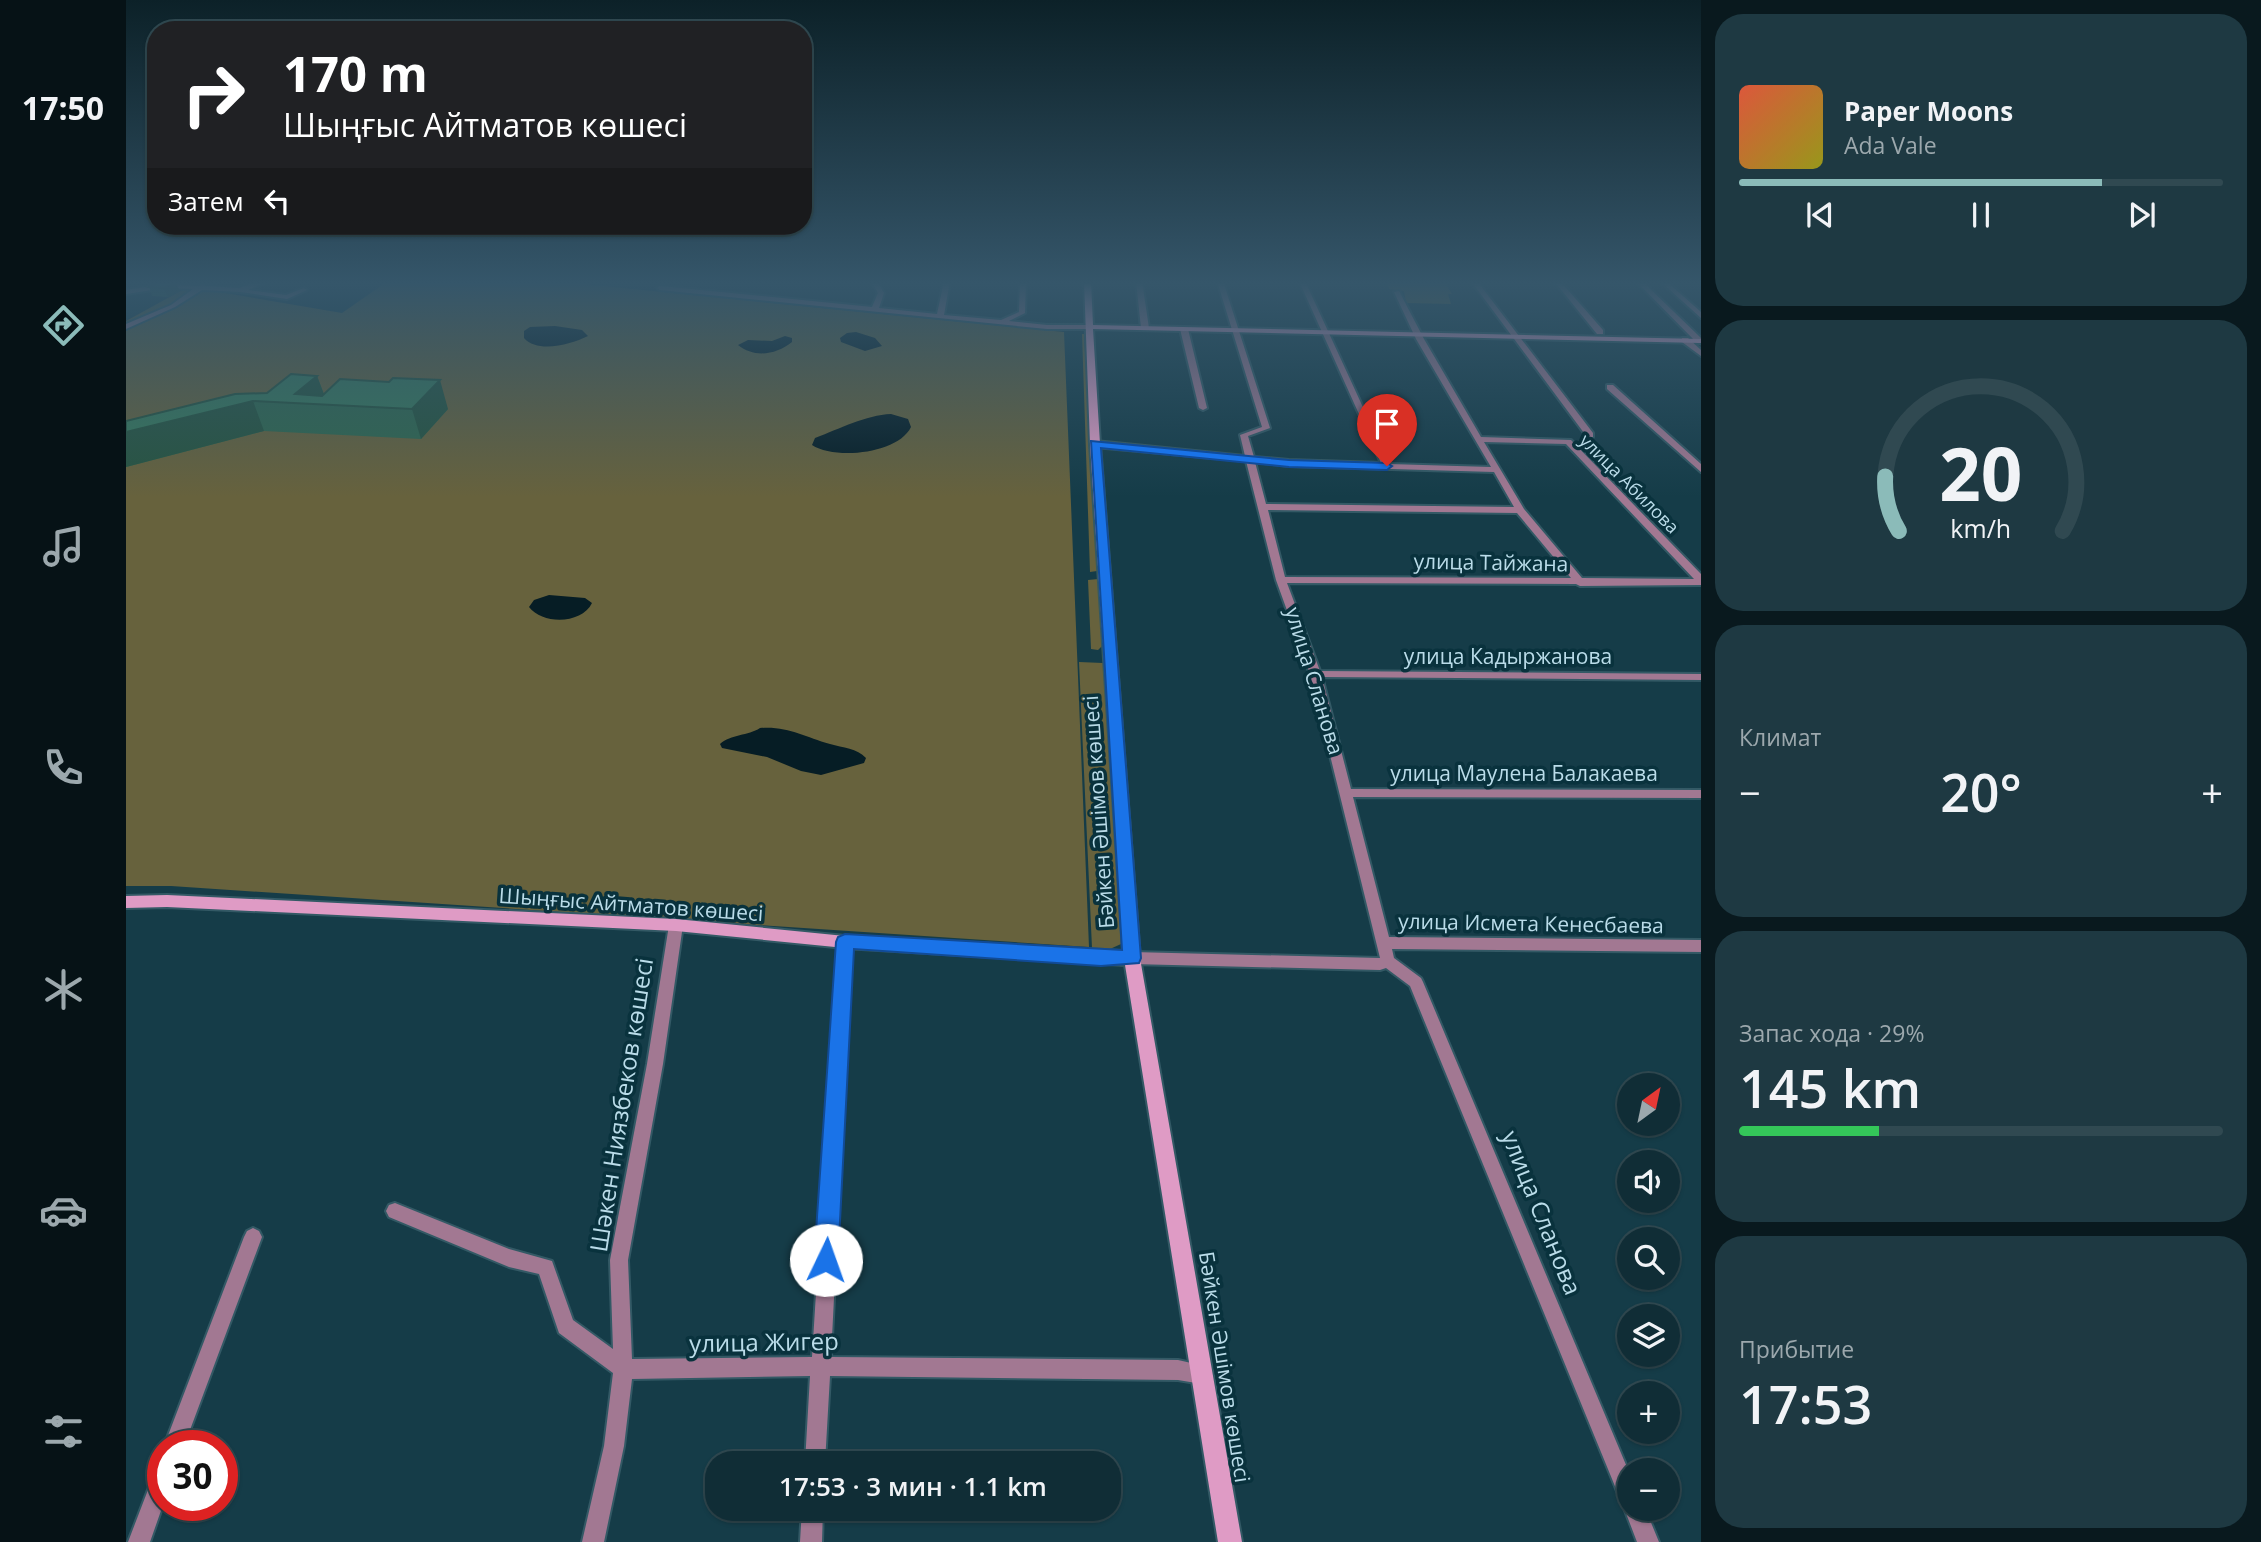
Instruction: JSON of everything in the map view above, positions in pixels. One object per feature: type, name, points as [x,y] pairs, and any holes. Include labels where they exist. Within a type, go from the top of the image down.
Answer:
[{"type":"main road","name":"Бәйкен Әшімов көшесі","points":[[1090,353],[1132,958],[1230,1542]]},
{"type":"main road","name":"Шыңғыс Айтматов көшесі","points":[[126,902],[167,901],[676,925],[845,942],[1132,958]]},
{"type":"street","points":[[1190,353],[1203,408]]},
{"type":"street","points":[[1241,353],[1266,428],[1244,435],[1249,460]]},
{"type":"street","points":[[1335,353],[1387,466]]},
{"type":"street","points":[[1429,353],[1520,510],[1580,583]]},
{"type":"street","name":"улица Абилова","points":[[1526,353],[1590,435]]},
{"type":"street","points":[[1610,387],[1701,469]]},
{"type":"street","name":"улица Абилова","points":[[1480,439],[1568,442],[1701,581]]},
{"type":"street","points":[[1095,444],[1249,460],[1497,470]]},
{"type":"street","name":"улица Сланова","points":[[1249,460],[1281,580],[1315,674],[1348,793],[1383,943]]},
{"type":"street","points":[[1261,507],[1520,510]]},
{"type":"street","name":"улица Тайжана","points":[[1281,580],[1580,583],[1701,581]]},
{"type":"street","name":"улица Кадыржанова","points":[[1315,674],[1701,677]]},
{"type":"street","name":"улица Маулена Балакаева","points":[[1348,793],[1701,794]]},
{"type":"street","name":"Шәкен Ниязбеков көшесі","points":[[593,1542],[614,1446],[624,1369],[619,1260],[655,1064],[676,925]]},
{"type":"street","points":[[816,1451],[845,942]]},
{"type":"street","name":"улица Исмета Кенесбаева","points":[[1132,958],[1380,964],[1388,961],[1383,943],[1701,947]]},
{"type":"street","name":"улица Сланова","points":[[1388,961],[1416,982],[1617,1467]]},
{"type":"street","points":[[395,1211],[509,1258],[546,1266],[566,1326],[624,1369]]},
{"type":"street","points":[[180,1430],[253,1237]]},
{"type":"street","name":"улица Жигер","points":[[624,1369],[820,1367],[1178,1370],[1202,1374]]},
{"type":"street","points":[[139,1542],[147,1520]]},
{"type":"street","points":[[811,1542],[812,1521]]},
{"type":"street","points":[[1639,1521],[1648,1542]]},
{"type":"shaded area","points":[[126,353],[1065,353],[1089,947],[171,886],[126,886]]},
{"type":"shaded area","points":[[1083,353],[1085,353],[1097,571],[1090,572]]},
{"type":"shaded area","points":[[1098,579],[1103,645],[1098,650],[1091,649],[1088,580]]},
{"type":"shaded area","points":[[1079,662],[1103,663],[1123,930],[1121,944],[1110,949],[1092,948]]},
{"type":"water","points":[[891,414],[908,419],[911,427],[904,436],[880,449],[850,453],[822,450],[812,445],[815,438],[843,427]]},
{"type":"water","points":[[549,595],[585,598],[592,603],[580,615],[562,620],[543,617],[529,607],[534,600]]},
{"type":"water","points":[[760,728],[796,733],[854,750],[866,758],[864,763],[821,775],[801,771],[767,757],[722,748],[720,744],[729,738]]},
{"type":"building","points":[[291,374],[317,376],[295,394],[322,396],[340,379],[389,382],[393,378],[440,380],[412,409],[253,401],[126,432],[126,421],[235,394],[267,393]]},
{"type":"route","points":[[826,1260],[845,942],[1132,958],[1095,444],[1249,460],[1387,466]]}]
